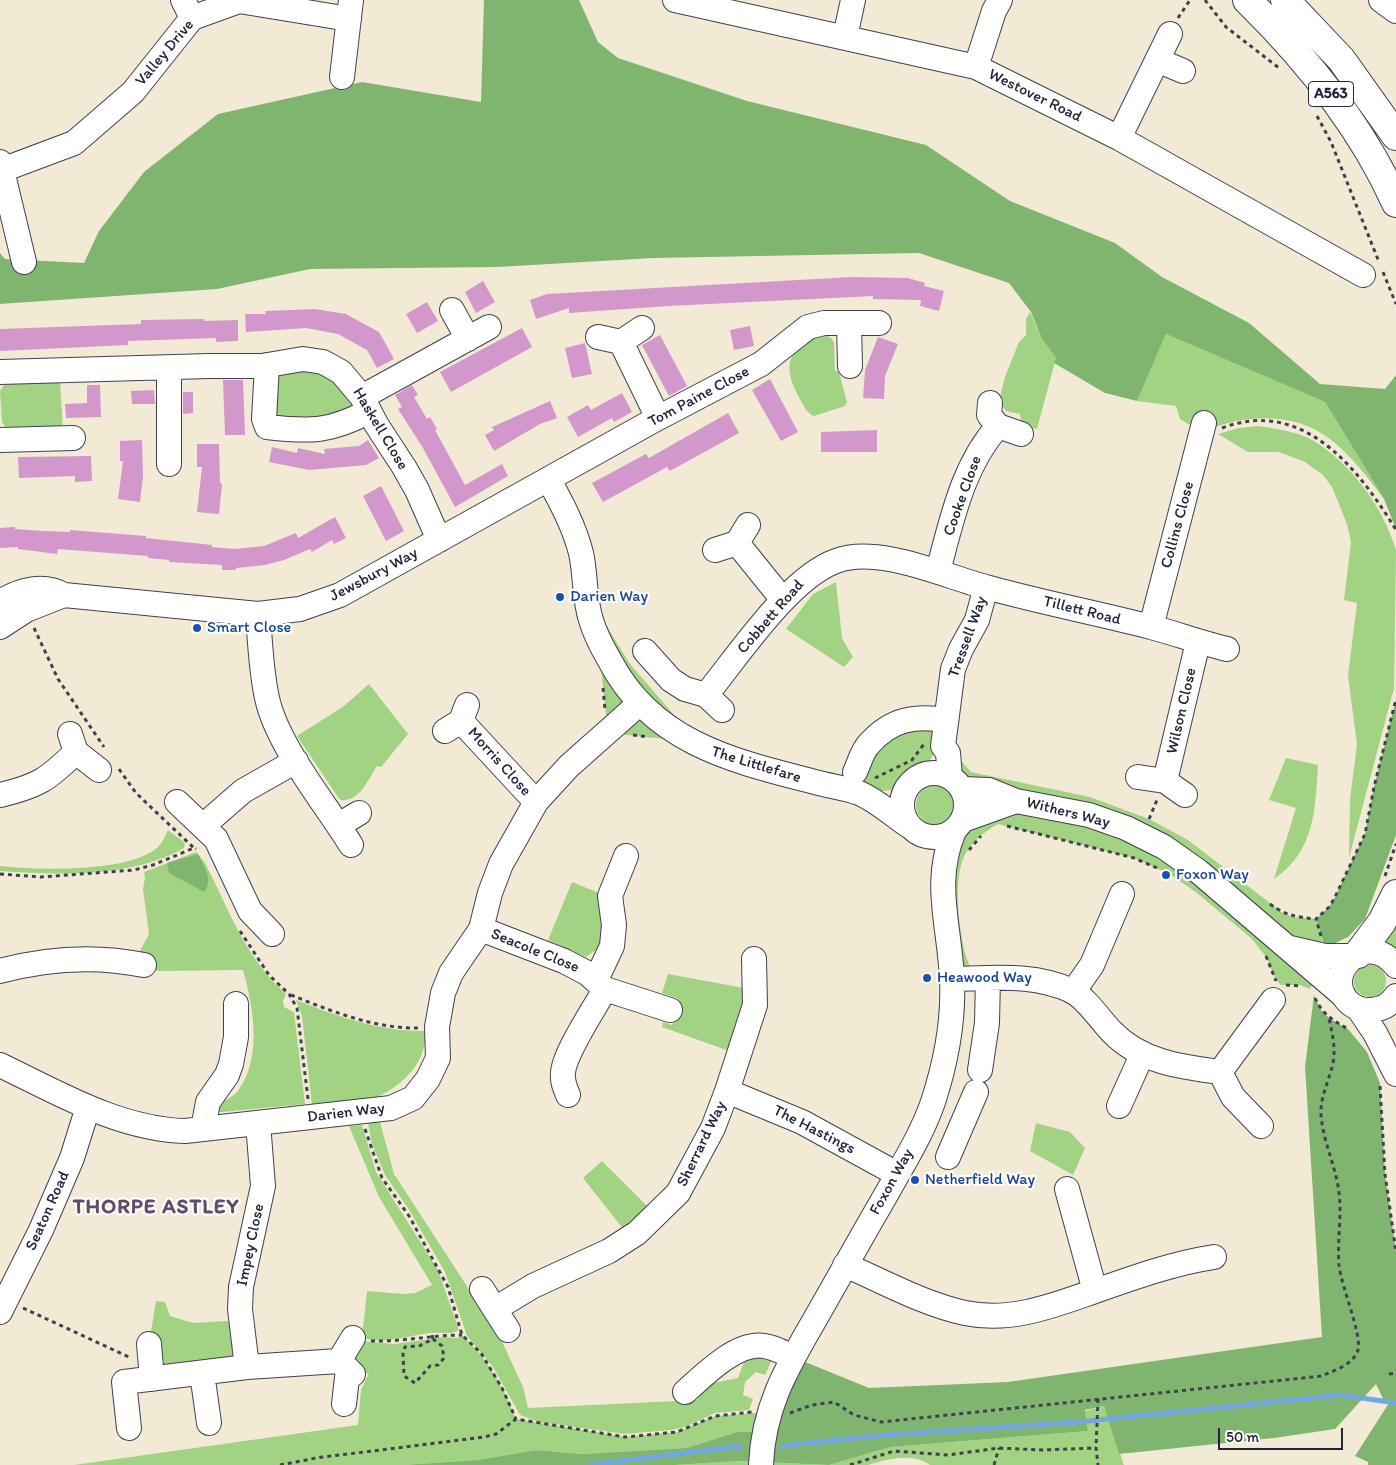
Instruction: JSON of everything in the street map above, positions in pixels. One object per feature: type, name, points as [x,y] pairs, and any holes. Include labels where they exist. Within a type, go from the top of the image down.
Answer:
[{"type":"highway","name":"A563","points":[[1247,0],[1295,49],[1340,105],[1365,144],[1396,203]]},
{"type":"highway","name":"A563","points":[[1285,0],[1303,16],[1341,60],[1396,136]]},
{"type":"highway","points":[[1356,955],[1382,922],[1396,894]]},
{"type":"street","name":"Westover Road","points":[[675,0],[976,67],[1119,138],[1363,275]]},
{"type":"street","points":[[846,37],[853,0]]},
{"type":"street","points":[[976,67],[994,11],[1000,0]]},
{"type":"street","points":[[1381,0],[1396,11]]},
{"type":"street","name":"Valley Drive","points":[[1,166],[74,143],[133,92],[187,9],[239,1],[350,9]]},
{"type":"street","points":[[342,77],[350,9]]},
{"type":"street","points":[[1119,138],[1170,34]]},
{"type":"street","points":[[1157,60],[1183,71]]},
{"type":"street","points":[[1,166],[24,262]]},
{"type":"street","points":[[452,310],[468,339]]},
{"type":"street","name":"Tom Paine Close","points":[[549,480],[658,418],[761,364],[808,327],[824,323],[879,323]]},
{"type":"street","points":[[849,323],[850,366]]},
{"type":"street","points":[[266,365],[264,420],[267,427],[312,430],[329,429],[349,422],[366,404],[489,327]]},
{"type":"street","points":[[642,328],[609,340],[658,418]]},
{"type":"street","name":"Haskell Close","points":[[0,372],[266,365],[303,359],[323,362],[341,372],[366,404],[417,490],[439,540]]},
{"type":"street","points":[[168,468],[169,368]]},
{"type":"street","points":[[990,403],[989,415],[998,426],[1021,434]]},
{"type":"street","name":"Cooke Close","points":[[938,572],[964,482],[982,444],[998,426]]},
{"type":"street","name":"Collins Close","points":[[1151,628],[1202,428]]},
{"type":"street","points":[[0,440],[72,438]]},
{"type":"street","name":"Jewsbury Way","points":[[0,602],[20,590],[30,589],[56,590],[64,595],[258,614],[300,609],[340,595],[549,480]]},
{"type":"street","name":"The Littlefare","points":[[549,480],[570,520],[581,554],[591,620],[610,662],[622,681],[640,702],[672,731],[718,755],[862,781],[913,782]]},
{"type":"street","points":[[715,550],[742,534],[783,600]]},
{"type":"street","name":"Cobbett Road","points":[[645,651],[671,680],[704,698],[783,600],[808,576],[836,560],[860,556],[938,572]]},
{"type":"street","name":"Tillett Road","points":[[938,572],[986,587],[1227,649]]},
{"type":"street","name":"Tressell Way","points":[[956,783],[948,753],[943,746],[942,719],[954,669],[961,649],[977,620],[986,587]]},
{"type":"street","name":"Jewsbury Way","points":[[0,627],[26,610],[64,595]]},
{"type":"street","points":[[258,614],[267,699],[274,718],[296,761],[350,828]]},
{"type":"street","name":"Wilson Close","points":[[1165,781],[1198,642]]},
{"type":"street","name":"Darien Way","points":[[0,1065],[88,1106],[142,1127],[169,1131],[392,1108],[413,1098],[428,1079],[438,1058],[438,1027],[443,993],[451,973],[481,929],[490,893],[501,864],[536,802],[569,766],[640,702]]},
{"type":"street","points":[[862,781],[867,745],[884,730],[904,720],[921,716],[942,719]]},
{"type":"street","name":"Morris Close","points":[[458,719],[536,802]]},
{"type":"street","points":[[0,795],[26,789],[51,776],[73,743],[108,763]]},
{"type":"street","points":[[913,782],[930,773],[956,783],[966,799],[966,810],[958,825],[938,837],[915,831],[902,808],[913,782],[935,751],[943,746]]},
{"type":"street","points":[[206,839],[243,791],[296,761]]},
{"type":"street","points":[[1138,777],[1165,781],[1184,795]]},
{"type":"street","name":"The Littlefare","points":[[862,781],[915,831]]},
{"type":"street","name":"Withers Way","points":[[956,783],[989,790],[1016,801],[1089,815],[1126,828],[1164,847],[1198,871],[1290,948],[1314,982],[1351,1002],[1375,1032],[1388,1079]]},
{"type":"street","name":"Withers Way","points":[[958,825],[995,816],[1016,801]]},
{"type":"street","points":[[177,802],[206,839],[250,911],[272,934]]},
{"type":"street","name":"Foxon Way","points":[[761,1465],[764,1431],[777,1389],[793,1357],[898,1174],[932,1104],[949,1045],[952,1018],[952,979],[942,881],[944,860],[958,825]]},
{"type":"street","name":"Foxon Way","points":[[915,831],[942,881]]},
{"type":"street","points":[[568,1095],[563,1084],[562,1071],[600,984],[612,946],[614,930],[610,896],[626,856]]},
{"type":"street","points":[[1073,992],[1092,965],[1122,894]]},
{"type":"street","name":"Seacole Close","points":[[481,929],[564,961],[587,973],[600,984],[670,1010]]},
{"type":"street","name":"Withers Way","points":[[1290,948],[1325,956],[1356,955],[1374,952],[1383,954],[1396,966]]},
{"type":"street","points":[[1356,955],[1343,969],[1340,977],[1351,1002],[1377,1010],[1387,1006],[1396,996]]},
{"type":"street","points":[[0,971],[44,961],[85,957],[147,962]]},
{"type":"street","name":"Sherrard Way","points":[[495,1309],[533,1286],[609,1251],[637,1233],[678,1194],[693,1168],[727,1091],[755,1005],[754,959]]},
{"type":"street","points":[[920,1132],[950,1153],[978,1081],[987,1023],[988,978]]},
{"type":"street","points":[[952,979],[1030,978],[1073,992],[1114,1035],[1142,1055],[1170,1064],[1220,1072]]},
{"type":"street","points":[[1220,1072],[1273,1000]]},
{"type":"street","points":[[203,1129],[208,1102],[223,1082],[231,1064],[236,1037],[236,1004]]},
{"type":"street","points":[[1112,1110],[1142,1055]]},
{"type":"street","points":[[1220,1072],[1232,1097],[1262,1126]]},
{"type":"street","name":"The Hastings","points":[[727,1091],[802,1122],[898,1174]]},
{"type":"street","name":"Seaton Road","points":[[3,1306],[72,1158],[88,1106]]},
{"type":"street","name":"Impey Close","points":[[247,1367],[240,1309],[243,1279],[263,1186],[258,1123]]},
{"type":"street","points":[[1067,1189],[1095,1291]]},
{"type":"street","points":[[845,1266],[924,1300],[967,1313],[1020,1314],[1040,1310],[1151,1271],[1214,1257]]},
{"type":"street","points":[[482,1289],[508,1330]]},
{"type":"street","points":[[344,1404],[347,1368],[353,1338]]},
{"type":"street","points":[[149,1344],[151,1373]]},
{"type":"street","points":[[684,1392],[732,1354],[752,1346],[763,1345],[793,1357]]},
{"type":"street","points":[[129,1428],[124,1382],[151,1373],[202,1373],[247,1367],[347,1368]]},
{"type":"street","points":[[202,1373],[209,1423]]},
{"type":"path","points":[[1205,0],[1226,27],[1285,74]]},
{"type":"path","points":[[1313,108],[1331,142],[1396,304]]},
{"type":"path","points":[[1202,428],[1236,422],[1259,421],[1280,424],[1314,435],[1356,472],[1396,530]]},
{"type":"path","points":[[26,610],[58,679],[86,717],[108,763],[136,793],[194,848]]},
{"type":"path","points":[[1322,941],[1316,919],[1330,907],[1365,834],[1374,788],[1396,699]]},
{"type":"path","points":[[862,781],[881,777],[912,760],[942,719]]},
{"type":"path","points":[[963,857],[995,816],[1134,858],[1164,872]]},
{"type":"path","points":[[0,874],[41,877],[134,870],[153,865],[194,848],[206,839]]},
{"type":"path","points":[[237,925],[263,967],[289,994],[297,1008],[311,1117]]},
{"type":"path","points":[[1262,951],[1276,980],[1282,985],[1300,986],[1314,982],[1321,1010],[1352,1034]]},
{"type":"path","points":[[289,994],[337,1013],[372,1022],[407,1028],[438,1027]]},
{"type":"path","points":[[280,1465],[316,1458],[484,1437],[496,1434],[516,1419],[625,1438],[677,1432],[715,1416],[769,1412],[789,1414],[819,1403],[834,1402],[854,1415],[881,1422],[1322,1376],[1343,1367],[1352,1360],[1358,1350],[1359,1340],[1340,1281],[1338,1262],[1340,1195],[1321,1114],[1323,1095],[1333,1062],[1334,1047],[1329,1018]]},
{"type":"path","points":[[1388,1079],[1385,1174],[1396,1252]]},
{"type":"path","points":[[361,1111],[373,1157],[382,1178],[409,1216],[439,1266],[448,1287],[462,1335],[481,1353],[502,1388],[516,1419]]},
{"type":"path","points":[[3,1306],[151,1373]]},
{"type":"path","points":[[353,1338],[389,1342],[404,1339],[462,1335]]},
{"type":"path","points":[[406,1347],[419,1346],[432,1337]]},
{"type":"path","points":[[404,1339],[406,1347],[403,1353],[404,1376],[416,1383],[430,1366],[438,1365],[444,1358],[442,1346],[432,1337]]},
{"type":"path","points":[[1389,1374],[1396,1373]]},
{"type":"path","points":[[1098,1399],[1096,1448],[1098,1465]]},
{"type":"path","points":[[850,1465],[894,1451],[948,1455],[999,1448],[1042,1450],[1096,1448]]},
{"type":"path","points":[[994,1465],[999,1448]]},
{"type":"green space","points":[[484,0],[579,0],[598,42],[618,58],[747,101],[926,145],[1010,201],[1115,243],[1162,277],[1249,323],[1320,384],[1385,389],[1396,375],[1396,529],[1384,499],[1325,402],[1166,334],[1137,401],[1105,393],[1054,363],[1056,358],[1042,339],[1031,312],[1009,283],[919,253],[653,258],[497,267],[310,269],[217,289],[0,304],[0,253],[5,259],[84,263],[99,231],[144,172],[218,114],[362,82],[481,102]]},
{"type":"green space","points":[[1030,312],[1042,339],[1056,358],[1037,429],[1022,426],[1020,414],[1006,411],[999,401],[1005,377],[1019,342],[1026,335],[1026,319]]},
{"type":"green space","points":[[1166,334],[1325,402],[1384,499],[1359,467],[1338,445],[1317,430],[1303,424],[1288,420],[1257,418],[1227,423],[1212,428],[1213,417],[1195,415],[1193,427],[1180,419],[1176,406],[1137,401]]},
{"type":"green space","points":[[823,335],[830,337],[834,342],[835,371],[839,372],[847,402],[845,406],[814,416],[805,408],[793,385],[790,362],[797,349],[805,342]]},
{"type":"green space","points":[[309,365],[335,375],[353,398],[356,413],[276,425],[278,370]]},
{"type":"green space","points":[[60,380],[63,431],[9,432],[2,422],[0,391],[4,385],[16,381]]},
{"type":"green space","points":[[1258,426],[1301,435],[1314,441],[1341,462],[1364,488],[1374,503],[1383,518],[1396,550],[1394,688],[1349,858],[1350,800],[1357,744],[1348,676],[1357,603],[1344,600],[1351,542],[1347,524],[1332,487],[1323,475],[1305,462],[1279,452],[1248,452],[1218,434],[1239,428]]},
{"type":"green space","points":[[585,581],[609,630],[630,664],[680,722],[665,739],[608,733],[601,669],[610,662]]},
{"type":"green space","points":[[836,582],[842,638],[853,657],[844,667],[786,629],[813,594]]},
{"type":"green space","points":[[369,684],[408,734],[381,767],[377,766],[358,794],[347,800],[340,800],[297,736],[344,706]]},
{"type":"green space","points":[[1396,699],[1396,835],[1365,919],[1348,937],[1325,948],[1316,919],[1329,907],[1334,899],[1365,834],[1374,787]]},
{"type":"green space","points":[[921,716],[971,772],[1090,797],[1149,819],[1188,840],[1283,913],[1293,917],[1316,919],[1322,939],[1323,955],[1320,970],[1310,989],[1300,985],[1281,985],[1276,980],[1266,957],[1252,939],[1197,893],[1171,875],[1134,858],[998,824],[983,834],[965,854],[958,882],[958,910],[962,939],[969,964],[978,979],[952,979],[954,831],[992,809],[962,789],[935,751],[929,762],[906,788],[860,794],[867,745]]},
{"type":"green space","points":[[1286,758],[1318,765],[1316,798],[1310,828],[1298,856],[1288,868],[1274,879],[1296,808],[1269,800]]},
{"type":"green space","points":[[936,785],[950,791],[956,805],[950,819],[936,825],[922,819],[916,805],[922,791]]},
{"type":"green space","points":[[168,830],[185,843],[184,848],[163,858],[141,865],[95,872],[47,873],[0,871],[0,866],[59,869],[127,862],[145,855],[158,847]]},
{"type":"green space","points":[[196,852],[205,863],[248,949],[271,979],[286,994],[283,1001],[284,1007],[294,1012],[305,1104],[212,1113],[238,1091],[251,1063],[254,1031],[250,1000],[243,970],[158,971],[144,965],[140,951],[149,934],[143,889],[144,872]]},
{"type":"green space","points":[[198,854],[208,878],[207,887],[204,892],[169,873],[167,863]]},
{"type":"green space","points":[[572,882],[599,893],[607,902],[606,943],[586,957],[548,940]]},
{"type":"green space","points":[[1396,908],[1396,951],[1377,940]]},
{"type":"green space","points":[[1370,965],[1376,966],[1381,970],[1385,975],[1385,987],[1381,992],[1376,996],[1370,997],[1364,996],[1359,992],[1355,987],[1354,981],[1355,975],[1359,970],[1364,966]]},
{"type":"green space","points":[[668,974],[744,988],[746,991],[732,1052],[662,1027],[663,1022],[672,1025],[679,1002],[677,998],[662,993]]},
{"type":"green space","points":[[1314,995],[1321,1010],[1329,1018],[1348,1029],[1367,1052],[1380,1083],[1385,1174],[1396,1252],[1396,1465],[1368,1465],[1368,1462],[1355,1456],[1389,1403],[1384,1401],[1376,1384],[1335,1429],[1274,1438],[1119,1454],[1104,1406],[1085,1410],[1088,1431],[891,1447],[829,1465],[738,1461],[675,1465],[402,1465],[478,1460],[536,1450],[582,1454],[686,1448],[737,1432],[763,1431],[793,1357],[869,1388],[1008,1382],[1322,1337],[1305,1067]]},
{"type":"green space","points":[[296,1000],[327,1012],[375,1026],[408,1031],[425,1031],[425,1042],[418,1063],[395,1087],[375,1098],[312,1105],[302,1016]]},
{"type":"green space","points":[[380,1122],[394,1174],[500,1337],[523,1387],[528,1408],[697,1400],[703,1385],[738,1378],[744,1362],[740,1357],[775,1353],[765,1375],[756,1372],[745,1382],[743,1395],[753,1399],[749,1410],[715,1413],[685,1427],[671,1430],[625,1434],[539,1422],[520,1415],[493,1367],[467,1336],[445,1272],[408,1208],[385,1175],[372,1144],[368,1123]]},
{"type":"green space","points":[[1036,1123],[1070,1132],[1085,1148],[1073,1175],[1030,1151]]},
{"type":"green space","points":[[362,1125],[376,1172],[438,1270],[459,1330],[456,1332],[424,1334],[387,1340],[362,1337],[367,1291],[415,1293],[432,1285],[379,1197],[349,1126]]},
{"type":"green space","points":[[602,1161],[649,1208],[624,1230],[583,1178]]},
{"type":"green space","points":[[156,1301],[165,1302],[170,1316],[193,1323],[225,1321],[241,1323],[247,1367],[152,1379],[149,1344]]},
{"type":"green space","points":[[462,1335],[487,1363],[506,1396],[516,1419],[625,1437],[677,1432],[715,1416],[769,1412],[764,1431],[737,1432],[686,1448],[582,1454],[536,1450],[478,1460],[402,1465],[74,1465],[358,1425],[361,1390],[369,1373],[353,1374],[339,1361],[361,1341],[394,1344],[444,1337],[457,1338]]},
{"type":"green space","points":[[1104,1406],[1124,1465],[930,1465],[916,1459],[900,1458],[868,1465],[829,1465],[891,1447],[1088,1431],[1085,1411]]},
{"type":"green space","points":[[736,1461],[829,1465],[675,1465]]},
{"type":"building","points":[[852,277],[908,278],[925,283],[924,286],[944,291],[939,311],[920,306],[921,300],[873,299],[873,296],[569,313],[569,308],[536,319],[530,300],[547,294]]},
{"type":"building","points":[[483,281],[495,302],[476,313],[465,292]]},
{"type":"building","points":[[427,302],[438,321],[417,333],[406,314]]},
{"type":"building","points":[[315,309],[346,314],[379,332],[394,359],[377,368],[367,350],[338,334],[306,328],[246,332],[245,314],[266,314],[265,311]]},
{"type":"building","points":[[204,319],[204,321],[238,320],[238,341],[216,342],[216,338],[128,341],[128,345],[0,351],[0,329],[141,324],[141,320]]},
{"type":"building","points":[[750,326],[754,346],[734,350],[730,330]]},
{"type":"building","points":[[522,328],[532,347],[451,392],[440,372]]},
{"type":"building","points":[[660,335],[687,386],[669,396],[642,345]]},
{"type":"building","points":[[878,337],[898,344],[885,376],[884,399],[863,398],[865,370]]},
{"type":"building","points":[[585,343],[592,374],[572,378],[565,348]]},
{"type":"building","points":[[770,379],[798,432],[781,441],[752,390]]},
{"type":"building","points":[[223,380],[243,380],[245,435],[225,435]]},
{"type":"building","points":[[87,385],[100,385],[101,417],[66,418],[65,404],[87,403]]},
{"type":"building","points":[[412,385],[418,395],[414,397],[427,419],[430,417],[437,429],[435,430],[465,485],[502,464],[508,476],[455,507],[423,448],[398,409],[402,407],[395,395]]},
{"type":"building","points":[[154,390],[155,404],[132,404],[131,391]]},
{"type":"building","points":[[183,392],[193,392],[193,413],[183,414]]},
{"type":"building","points":[[622,393],[632,412],[614,422],[612,418],[578,437],[567,417],[588,405],[591,410]]},
{"type":"building","points":[[550,401],[557,418],[540,424],[494,451],[485,435],[494,430],[492,427]]},
{"type":"building","points":[[728,413],[739,433],[670,471],[667,467],[603,502],[592,483],[646,454],[649,458]]},
{"type":"building","points":[[877,430],[877,452],[821,452],[821,432]]},
{"type":"building","points":[[142,440],[143,476],[140,502],[118,499],[123,461],[120,461],[120,441]]},
{"type":"building","points":[[368,440],[379,458],[366,465],[309,470],[269,462],[272,447],[297,453],[298,448],[325,454],[324,449],[359,446]]},
{"type":"building","points":[[197,444],[219,444],[220,483],[222,484],[219,514],[197,512],[202,467],[197,467]]},
{"type":"building","points":[[91,456],[92,481],[75,482],[75,476],[19,478],[18,457]]},
{"type":"building","points":[[381,486],[404,531],[386,541],[363,496]]},
{"type":"building","points":[[335,517],[346,538],[334,544],[332,540],[312,552],[310,549],[284,560],[265,565],[236,568],[236,570],[222,570],[222,565],[169,562],[169,560],[148,558],[148,556],[58,549],[57,554],[18,549],[18,547],[0,548],[0,528],[15,527],[15,529],[44,531],[70,532],[70,530],[146,536],[146,538],[235,549],[264,546],[296,533],[298,538]]},
{"type":"waterway","points":[[781,1446],[884,1435],[1079,1422],[1341,1395],[1396,1403]]},
{"type":"waterway","points":[[589,1465],[740,1446]]},
{"type":"place","name":"Darien Way","points":[[560,597]]},
{"type":"place","name":"Smart Close","points":[[197,628]]},
{"type":"place","name":"Foxon Way","points":[[1166,875]]},
{"type":"place","name":"Heawood Way","points":[[927,978]]},
{"type":"place","name":"Netherfield Way","points":[[915,1180]]},
{"type":"district","name":"THORPE ASTLEY","points":[[156,1208]]}]
